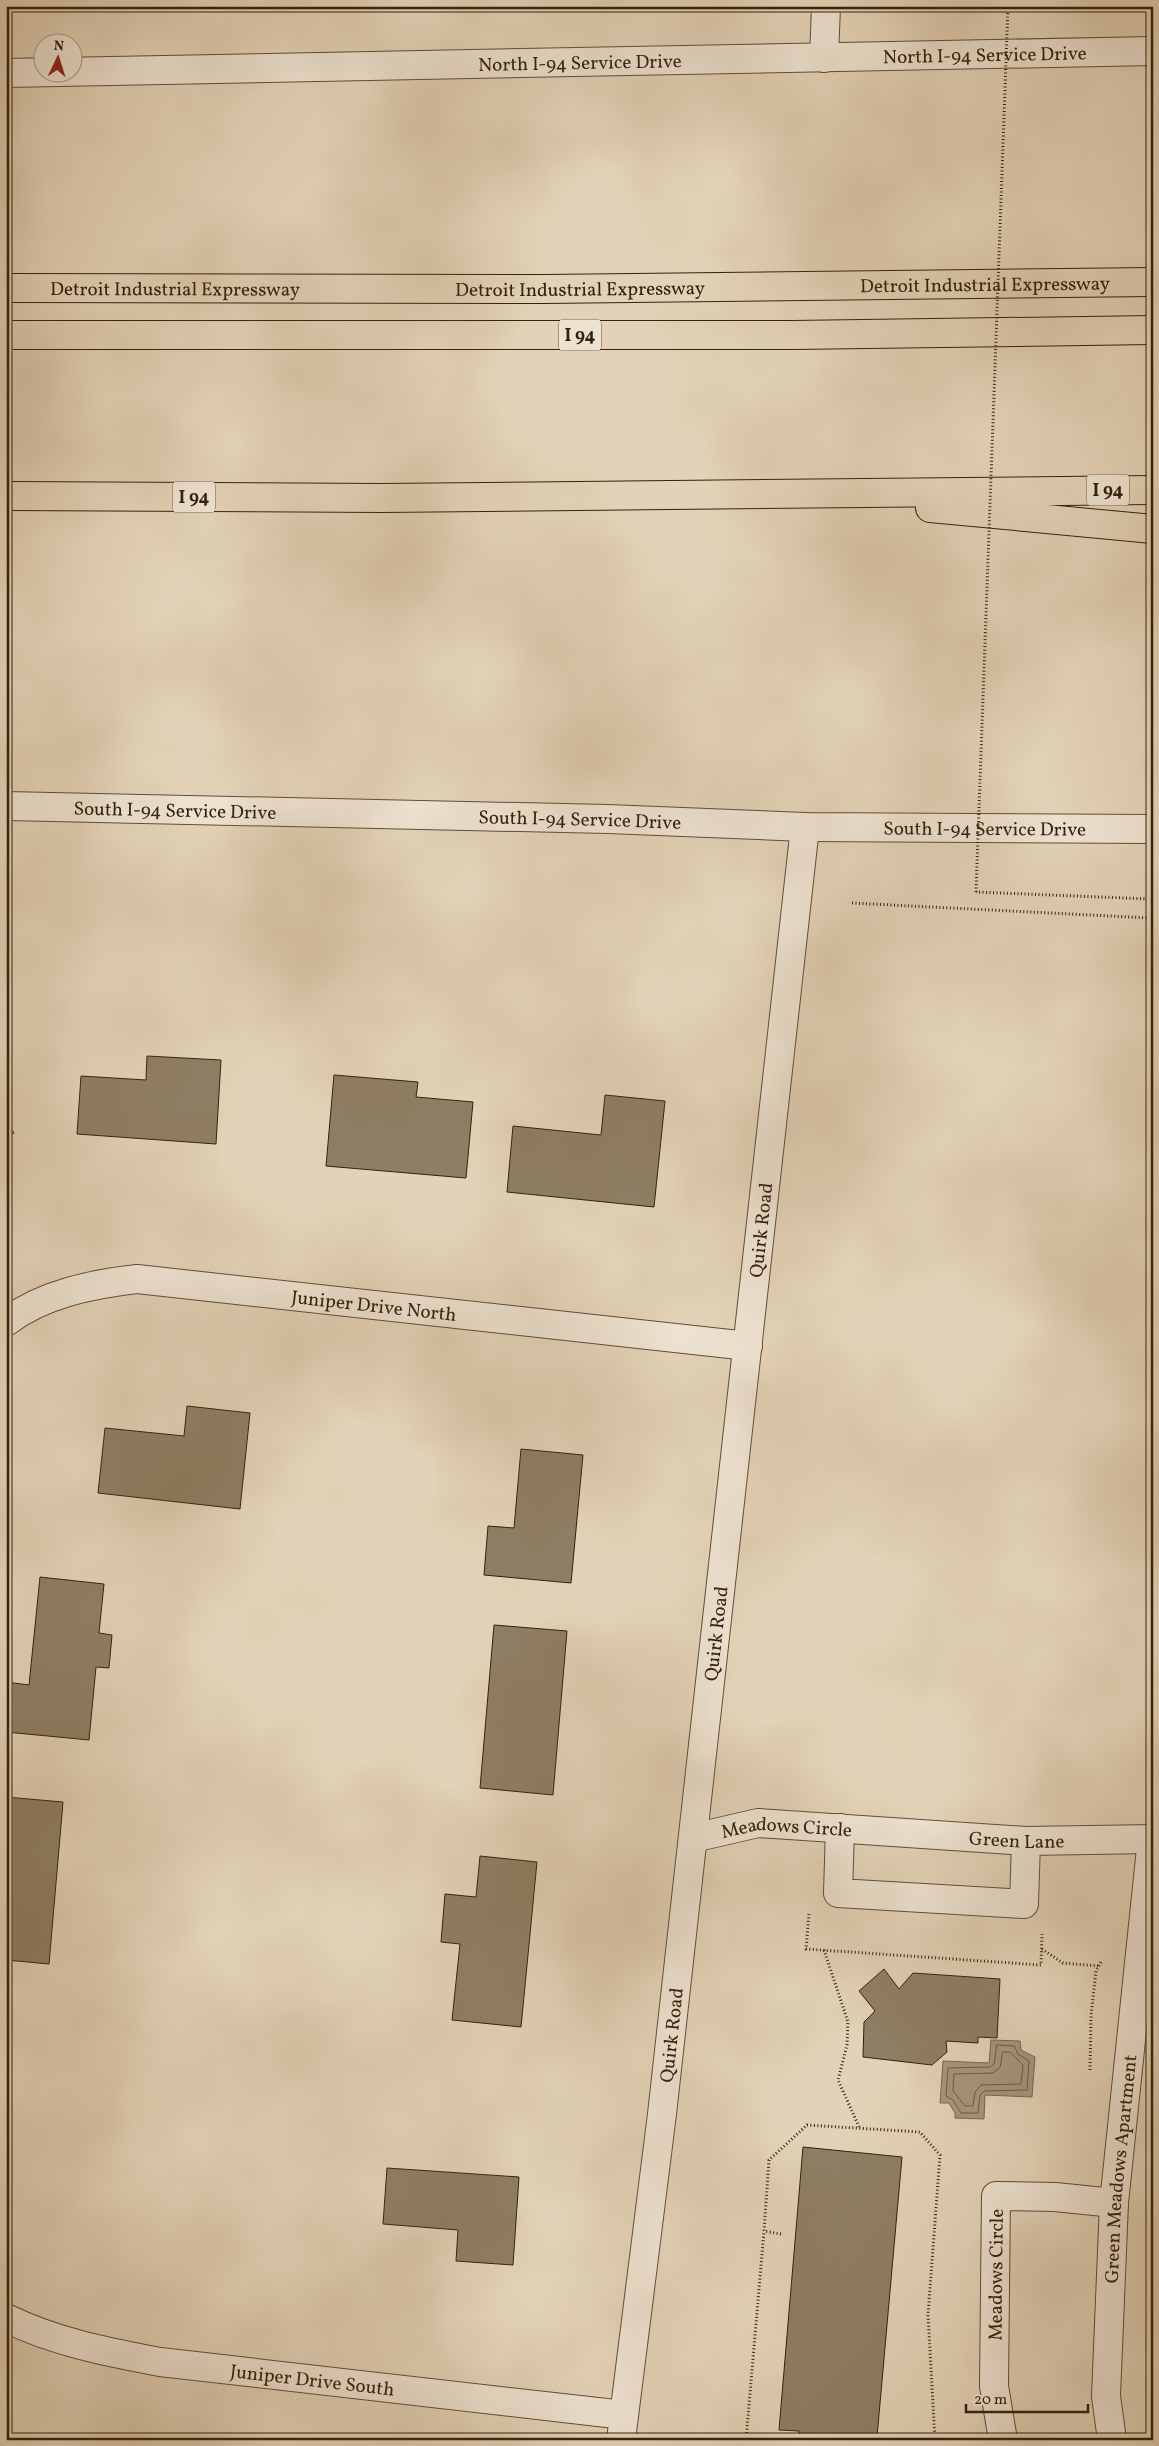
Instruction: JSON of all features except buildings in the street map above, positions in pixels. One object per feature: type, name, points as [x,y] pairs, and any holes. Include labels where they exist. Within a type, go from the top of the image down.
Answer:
[{"type":"highway","name":"Detroit Industrial Expressway","points":[[6,288],[554,289],[1153,282]]},
{"type":"highway","name":"I 94","points":[[6,335],[794,335],[1153,330]]},
{"type":"highway","name":"I 94","points":[[6,496],[382,498],[1153,490]]},
{"type":"highway","points":[[786,494],[1153,529]]},
{"type":"street","points":[[824,58],[826,6]]},
{"type":"street","name":"North I-94 Service Drive","points":[[6,73],[1153,52]]},
{"type":"street","name":"South I-94 Service Drive","points":[[6,806],[608,819],[804,827],[1153,829]]},
{"type":"street","name":"Quirk Road","points":[[623,2427],[662,2114],[804,827]]},
{"type":"street","name":"Juniper Drive North","points":[[6,1322],[40,1303],[71,1291],[104,1283],[137,1279],[748,1346]]},
{"type":"street","name":"Meadows Circle","points":[[693,1838],[758,1822],[880,1831]]},
{"type":"street","points":[[840,1828],[838,1893],[1024,1904],[1026,1841]]},
{"type":"street","name":"Green Lane","points":[[880,1831],[1026,1841],[1152,1839]]},
{"type":"street","name":"Green Meadows Apartment","points":[[1112,2440],[1106,2396],[1114,2203],[1152,1839]]},
{"type":"street","name":"Meadows Circle","points":[[1003,2440],[994,2386],[996,2196],[1054,2197],[1114,2203]]},
{"type":"street","name":"Juniper Drive South","points":[[6,2318],[36,2332],[98,2350],[160,2362],[623,2427]]},
{"type":"path","points":[[852,903],[1149,918],[1150,899],[976,892],[1008,6]]},
{"type":"path","points":[[810,1907],[806,1949],[1040,1965],[1042,1931]]},
{"type":"path","points":[[1041,1949],[1063,1964],[1098,1966]]},
{"type":"path","points":[[824,1950],[848,2022],[846,2046],[838,2080],[860,2129]]},
{"type":"path","points":[[746,2440],[769,2160],[807,2125],[920,2132],[940,2155],[928,2315],[935,2440]]},
{"type":"path","points":[[764,2231],[781,2234]]},
{"type":"water","points":[[991,2040],[1020,2041],[1021,2050],[1035,2057],[1032,2097],[985,2095],[984,2119],[955,2118],[955,2113],[949,2103],[940,2103],[943,2061],[989,2063]]}]
